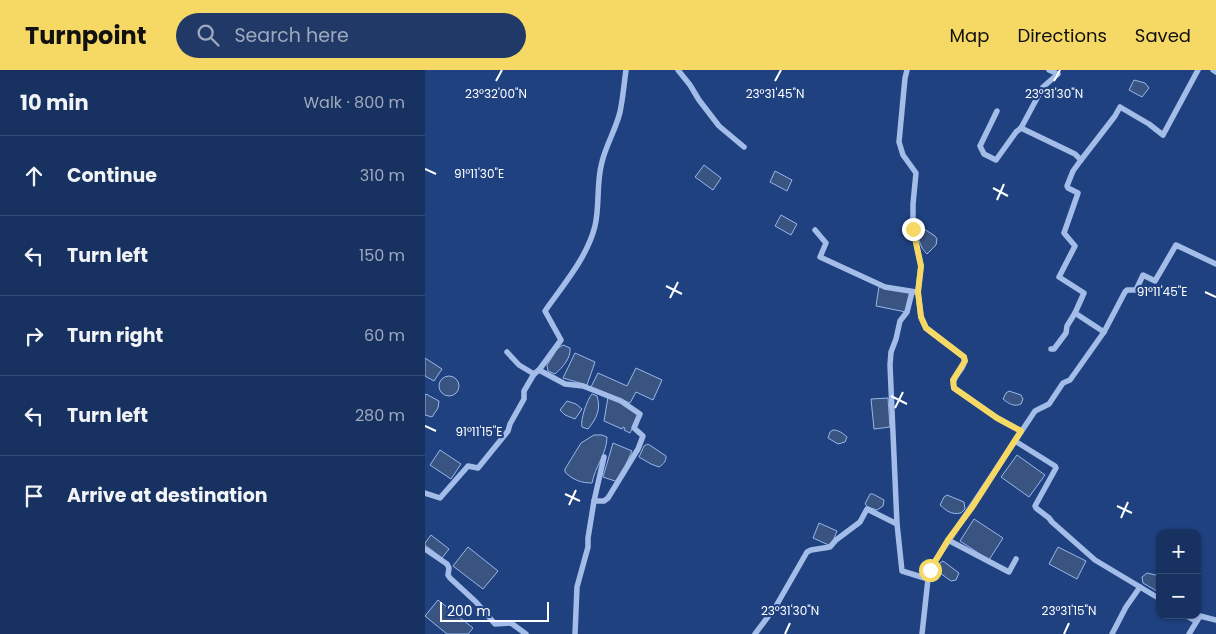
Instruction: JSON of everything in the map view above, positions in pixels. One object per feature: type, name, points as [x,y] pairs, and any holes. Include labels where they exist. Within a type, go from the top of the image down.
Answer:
[{"type":"street","points":[[425,493],[440,498],[468,466],[478,468],[508,431],[524,399],[524,391],[561,340],[545,311],[573,272],[591,239],[598,210],[598,178],[602,160],[620,112],[626,70]]},
{"type":"street","points":[[678,70],[691,85],[699,100],[719,126],[745,147]]},
{"type":"street","points":[[907,70],[899,142],[903,155],[916,174],[913,229],[921,266],[909,309],[899,321],[896,339],[891,352],[890,365],[897,524],[902,571],[928,579]]},
{"type":"street","points":[[997,111],[980,146],[984,154],[996,160],[1021,128],[1043,87],[1058,74],[1049,70]]},
{"type":"street","points":[[1051,349],[1054,349],[1063,338],[1069,321],[1075,313],[1084,292],[1059,277],[1075,246],[1064,233],[1078,194],[1067,186],[1073,171],[1120,107],[1149,124],[1163,135],[1198,70]]},
{"type":"street","points":[[1021,128],[1075,154],[1081,160]]},
{"type":"street","points":[[815,230],[827,243],[820,257],[885,287],[915,292]]},
{"type":"street","points":[[922,634],[928,579],[933,564],[1035,411],[1047,406],[1063,383],[1070,380],[1104,332],[1125,292],[1127,290],[1137,290],[1143,275],[1156,280],[1176,245],[1216,264]]},
{"type":"street","points":[[915,292],[921,317],[926,328],[964,357],[964,365],[953,380],[954,388],[997,418],[1021,431]]},
{"type":"street","points":[[1075,313],[1104,332]]},
{"type":"street","points":[[507,352],[519,366],[565,384],[583,386],[621,401],[640,414],[634,428],[643,436],[638,449],[608,498],[604,501],[594,501]]},
{"type":"street","points":[[1015,441],[1056,468],[1035,506],[1036,508],[1095,560],[1156,597]]},
{"type":"street","points":[[575,634],[577,587],[588,547],[594,501],[604,457]]},
{"type":"street","points":[[755,634],[775,606],[807,552],[830,547],[836,540],[860,522],[867,510],[897,524]]},
{"type":"street","points":[[948,540],[1009,572],[1016,559]]},
{"type":"street","points":[[425,549],[447,564],[450,578],[476,602],[495,624],[511,623],[526,634]]},
{"type":"street","points":[[1111,634],[1140,587]]},
{"type":"street","points":[[1189,634],[1201,615],[1216,620]]},
{"type":"street","points":[[1192,619],[1196,621]]},
{"type":"water","points":[[1134,80],[1145,83],[1149,88],[1142,97],[1129,90]]},
{"type":"water","points":[[704,165],[721,178],[713,190],[695,177]]},
{"type":"water","points":[[775,171],[792,180],[787,191],[770,182]]},
{"type":"water","points":[[781,215],[797,224],[791,235],[775,226]]},
{"type":"water","points":[[918,225],[937,239],[936,245],[927,254],[919,241]]},
{"type":"water","points":[[879,286],[910,293],[906,312],[876,306]]},
{"type":"water","points":[[563,345],[570,348],[568,359],[555,374],[548,371],[547,365],[557,349]]},
{"type":"water","points":[[575,353],[595,362],[587,385],[563,378]]},
{"type":"water","points":[[425,358],[442,369],[434,381],[425,376]]},
{"type":"water","points":[[636,368],[662,380],[653,400],[636,392],[630,403],[591,387],[598,373],[627,386]]},
{"type":"water","points":[[449,376],[456,379],[459,386],[456,393],[449,396],[442,393],[439,386],[442,379]]},
{"type":"water","points":[[1009,391],[1021,395],[1023,399],[1021,404],[1012,404],[1003,399]]},
{"type":"water","points":[[426,394],[439,401],[438,408],[432,417],[425,415]]},
{"type":"water","points":[[592,394],[597,396],[598,409],[594,421],[588,429],[582,427],[582,420],[586,405]]},
{"type":"water","points":[[608,397],[620,402],[639,415],[630,433],[624,430],[625,428],[623,427],[622,429],[604,421]]},
{"type":"water","points":[[888,398],[890,427],[874,429],[871,399]]},
{"type":"water","points":[[567,401],[576,404],[582,409],[575,419],[565,415],[560,410]]},
{"type":"water","points":[[833,430],[847,437],[845,442],[838,444],[828,438]]},
{"type":"water","points":[[594,435],[607,437],[605,449],[592,483],[581,482],[568,475],[565,469],[581,443]]},
{"type":"water","points":[[613,443],[632,451],[618,482],[603,477]]},
{"type":"water","points":[[648,444],[666,456],[666,459],[659,467],[639,457],[644,446]]},
{"type":"water","points":[[440,450],[461,464],[451,479],[430,465]]},
{"type":"water","points":[[1017,455],[1045,475],[1029,497],[1001,477]]},
{"type":"water","points":[[870,494],[884,500],[883,506],[877,510],[868,507],[865,504]]},
{"type":"water","points":[[947,495],[964,502],[965,509],[961,513],[952,513],[940,505]]},
{"type":"water","points":[[974,519],[1003,538],[989,560],[960,541]]},
{"type":"water","points":[[819,523],[837,531],[831,546],[813,538]]},
{"type":"water","points":[[431,535],[449,549],[442,558],[425,545]]},
{"type":"water","points":[[468,547],[498,571],[483,589],[453,566]]},
{"type":"water","points":[[1058,547],[1086,561],[1077,579],[1049,564]]},
{"type":"water","points":[[943,561],[959,573],[956,580],[951,581],[936,570]]},
{"type":"water","points":[[1147,573],[1156,575],[1156,591],[1143,583],[1142,577]]},
{"type":"water","points":[[438,600],[473,628],[468,634],[447,634],[425,616]]},
{"type":"route","points":[[913,229],[921,266],[918,292],[921,317],[926,328],[964,357],[964,365],[953,380],[954,388],[997,418],[1021,431],[930,570]]}]
